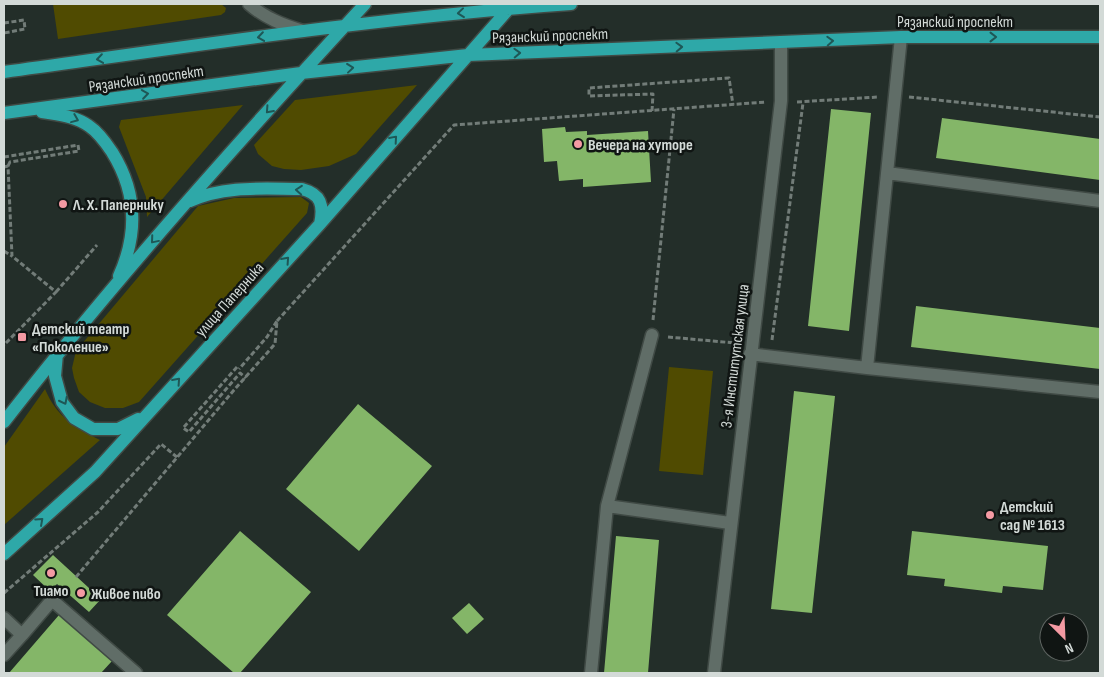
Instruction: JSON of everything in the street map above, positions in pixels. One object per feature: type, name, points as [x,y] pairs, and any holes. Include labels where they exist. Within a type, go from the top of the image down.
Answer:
[{"type":"main road","points":[[4,422],[57,354],[186,203],[365,4]]},
{"type":"main road","name":"Рязанский проспект","points":[[4,72],[344,26],[511,6],[571,4]]},
{"type":"main road","name":"улица Паперника","points":[[4,554],[95,472],[320,224],[511,6]]},
{"type":"main road","name":"Рязанский проспект","points":[[4,114],[301,74],[468,55],[900,37],[1100,37]]},
{"type":"main road","points":[[27,110],[72,117],[91,126],[106,143],[115,158],[126,182],[133,215],[132,234],[127,257],[112,290]]},
{"type":"main road","points":[[186,203],[206,194],[229,190],[302,189],[312,192],[320,202],[322,211],[320,224]]},
{"type":"main road","points":[[57,354],[55,376],[62,402],[74,418],[93,429],[118,429],[144,416]]},
{"type":"street","points":[[249,4],[264,16],[281,24],[304,31]]},
{"type":"street","points":[[867,368],[900,37]]},
{"type":"street","name":"3-я Институтская улица","points":[[714,673],[780,101],[782,43]]},
{"type":"street","points":[[887,173],[1100,201]]},
{"type":"street","points":[[591,673],[607,506],[652,335]]},
{"type":"street","points":[[750,354],[1100,392]]},
{"type":"street","points":[[607,506],[730,524]]},
{"type":"street","points":[[4,655],[52,600],[136,673]]},
{"type":"street","points":[[4,618],[22,635]]},
{"type":"path","points":[[4,23],[24,20],[26,30],[4,33]]},
{"type":"path","points":[[652,111],[653,94],[589,96],[588,88],[729,78],[733,105]]},
{"type":"path","points":[[771,346],[803,103],[895,96],[1100,117]]},
{"type":"path","points":[[246,378],[240,373],[189,432],[183,428],[267,337],[277,321],[454,126],[780,101]]},
{"type":"path","points":[[674,109],[652,335],[735,343]]},
{"type":"path","points":[[4,157],[78,145],[79,151],[10,162],[6,166],[12,256]]},
{"type":"path","points":[[4,345],[56,292],[96,245]]},
{"type":"path","points":[[4,251],[56,292]]},
{"type":"path","points":[[76,577],[275,344],[277,321]]},
{"type":"path","points":[[4,593],[98,512],[161,444],[178,458]]},
{"type":"shaded area","points":[[53,4],[221,4],[226,8],[225,12],[221,15],[58,39]]},
{"type":"shaded area","points":[[417,85],[356,154],[329,166],[301,170],[272,166],[258,154],[254,145],[295,100]]},
{"type":"shaded area","points":[[243,105],[147,217],[146,197],[119,127],[121,120]]},
{"type":"shaded area","points":[[301,197],[309,203],[307,213],[139,402],[123,408],[105,408],[90,402],[79,392],[72,368],[76,351],[198,206],[234,198]]},
{"type":"shaded area","points":[[669,367],[713,371],[703,475],[659,471]]},
{"type":"shaded area","points":[[45,389],[55,407],[67,420],[100,440],[4,525],[4,447]]},
{"type":"building","points":[[831,109],[871,113],[849,331],[808,326]]},
{"type":"building","points":[[942,118],[1100,139],[1100,180],[936,158]]},
{"type":"building","points":[[565,127],[566,132],[587,131],[587,135],[648,131],[651,182],[583,187],[583,179],[559,181],[557,161],[544,162],[542,129]]},
{"type":"building","points":[[916,306],[1100,328],[1100,369],[911,347]]},
{"type":"building","points":[[794,391],[835,396],[812,613],[771,609]]},
{"type":"building","points":[[358,404],[432,466],[359,551],[286,489]]},
{"type":"building","points":[[240,531],[311,592],[240,673],[234,673],[167,615]]},
{"type":"building","points":[[912,531],[1048,546],[1043,590],[1003,586],[1002,593],[944,586],[945,579],[907,575]]},
{"type":"building","points":[[616,536],[659,540],[648,673],[604,673]]},
{"type":"building","points":[[53,555],[101,599],[89,612],[57,584],[50,591],[33,575]]},
{"type":"building","points":[[469,603],[484,619],[467,634],[452,618]]},
{"type":"building","points":[[59,615],[112,661],[101,673],[9,673]]},
{"type":"place","name":"Вечера на хуторе","points":[[578,144]]},
{"type":"place","name":"Л. Х. Папернику","points":[[63,204]]},
{"type":"place","name":"Детский театр «Поколение»","points":[[22,337]]},
{"type":"place","name":"Детский сад № 1613","points":[[990,515]]},
{"type":"place","name":"Тиамо","points":[[51,573]]},
{"type":"place","name":"Живое пиво","points":[[81,593]]}]
